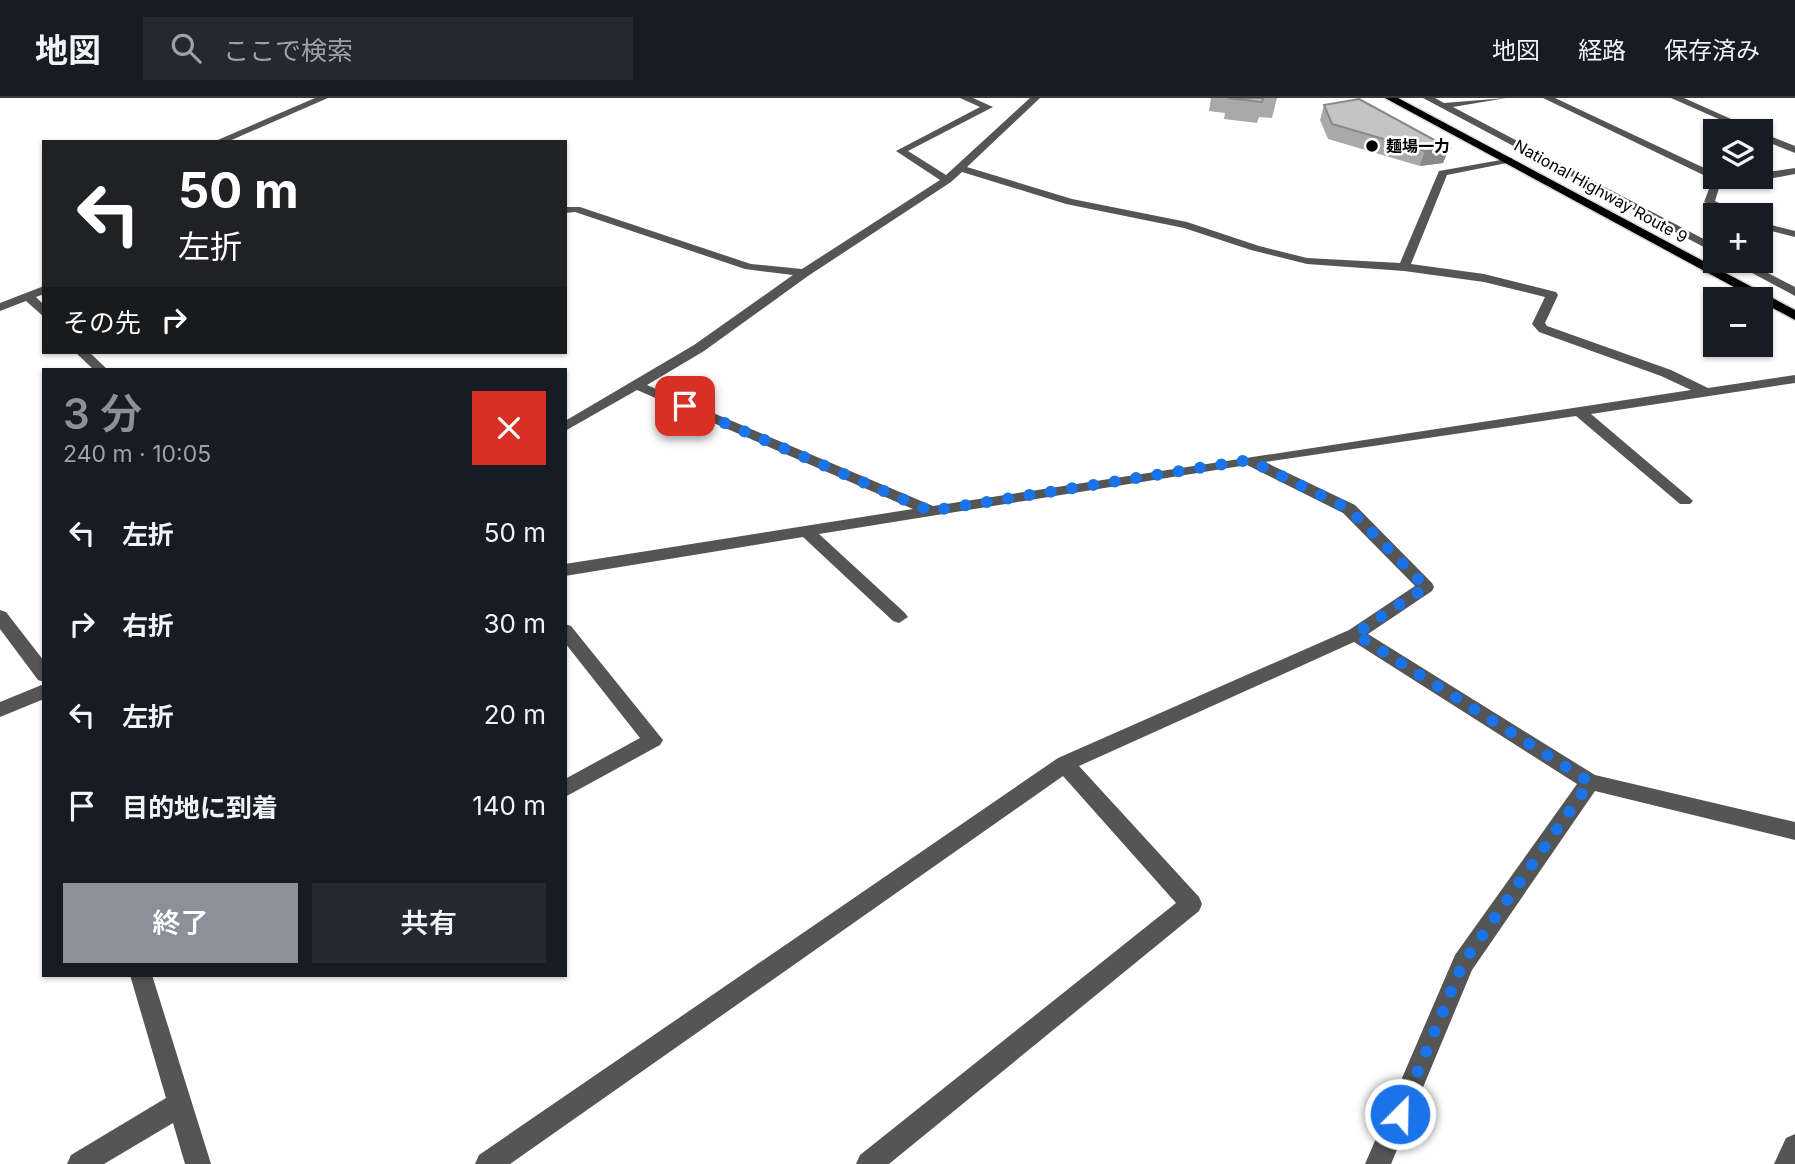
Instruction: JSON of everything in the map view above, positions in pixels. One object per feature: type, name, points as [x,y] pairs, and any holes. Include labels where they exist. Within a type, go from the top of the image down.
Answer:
[{"type":"highway","name":"National Highway Route 9","points":[[1390,98],[1794,314]]},
{"type":"street","points":[[223,140],[323,98]]},
{"type":"street","points":[[947,180],[901,151],[988,107],[965,98]]},
{"type":"street","points":[[567,426],[699,348],[804,273],[947,180],[1035,98]]},
{"type":"street","points":[[1427,98],[1703,244]]},
{"type":"street","points":[[1444,106],[1501,98]]},
{"type":"street","points":[[1548,98],[1703,172]]},
{"type":"street","points":[[1676,98],[1725,119]]},
{"type":"street","points":[[1773,140],[1795,149]]},
{"type":"street","points":[[1404,267],[1443,173],[1508,160]]},
{"type":"street","points":[[961,168],[1070,202],[1187,225],[1255,248],[1307,261],[1404,267],[1484,278],[1552,295],[1538,324],[1543,329],[1666,373],[1706,392]]},
{"type":"street","points":[[1773,175],[1795,171]]},
{"type":"street","points":[[567,210],[576,209],[749,267],[804,273]]},
{"type":"street","points":[[1773,228],[1795,234]]},
{"type":"street","points":[[1758,273],[1795,292]]},
{"type":"street","points":[[0,307],[42,291]]},
{"type":"street","points":[[28,296],[42,311]]},
{"type":"street","points":[[84,354],[99,368]]},
{"type":"street","points":[[567,570],[1249,460],[1795,379]]},
{"type":"street","points":[[636,386],[930,511]]},
{"type":"street","points":[[1579,411],[1685,502]]},
{"type":"street","points":[[488,1164],[1065,764],[1355,634],[1426,587],[1349,509],[1249,460]]},
{"type":"street","points":[[805,530],[899,617]]},
{"type":"street","points":[[0,616],[42,672]]},
{"type":"street","points":[[567,632],[653,740],[567,788]]},
{"type":"street","points":[[1355,634],[1590,782],[1795,831]]},
{"type":"street","points":[[0,710],[42,692]]},
{"type":"street","points":[[869,1164],[1191,904],[1065,764]]},
{"type":"street","points":[[1378,1164],[1463,963],[1590,782]]},
{"type":"street","points":[[142,977],[198,1164]]},
{"type":"street","points":[[80,1164],[180,1104]]},
{"type":"street","points":[[1787,1164],[1795,1147]]},
{"type":"building","points":[[1228,98],[1263,98],[1262,102]]},
{"type":"building","points":[[1359,99],[1449,148],[1425,151],[1332,124],[1324,105]]},
{"type":"place","name":"麺場一力","points":[[1372,146]]},
{"type":"route","points":[[685,406],[930,511],[1249,460],[1349,509],[1426,587],[1355,634],[1590,782],[1463,963],[1400,1114]]}]
